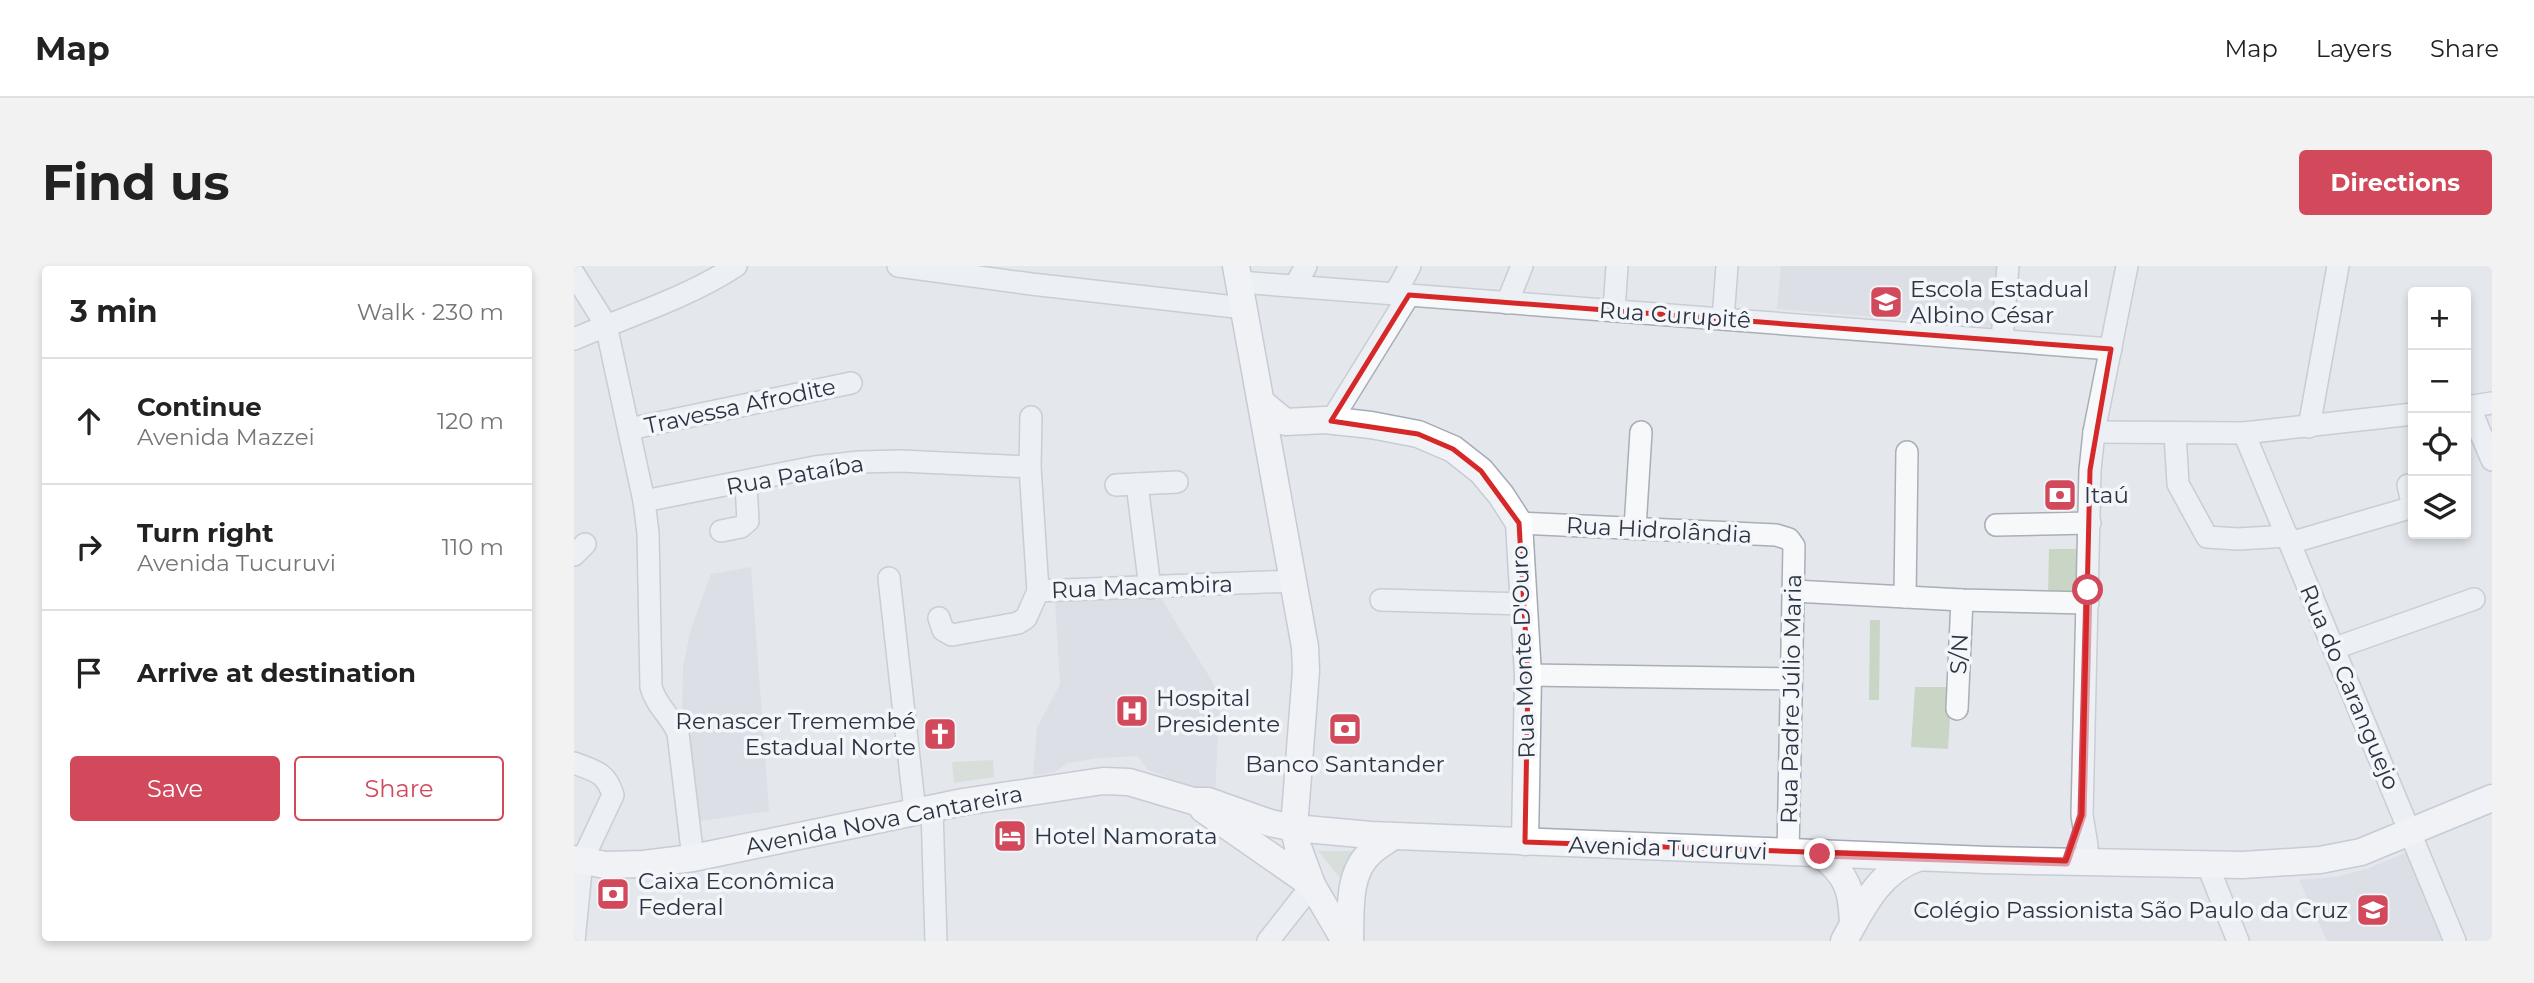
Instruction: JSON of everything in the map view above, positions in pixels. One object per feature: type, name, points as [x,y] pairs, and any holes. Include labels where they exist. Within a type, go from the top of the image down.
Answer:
[{"type":"main road","points":[[1237,274],[1262,403],[1277,432],[1306,671],[1294,828],[1297,847],[1312,885]]},
{"type":"main road","name":"Rua Monte D'Ouro","points":[[1277,432],[1331,421],[1418,434],[1453,449],[1481,471],[1519,523],[1528,675],[1525,842]]},
{"type":"main road","name":"Avenida Nova Cantareira","points":[[578,860],[605,865],[693,858],[923,810],[1103,781],[1129,782],[1193,801],[1208,801],[1270,823],[1294,828]]},
{"type":"main road","name":"Avenida Tucuruvi","points":[[1294,828],[1392,836],[1788,853],[2253,865],[2320,860],[2361,852],[2492,798]]},
{"type":"main road","name":"Avenida Nova Cantareira","points":[[1193,801],[1312,885],[1345,941]]},
{"type":"main road","points":[[1350,941],[1352,896],[1360,864],[1370,852],[1392,836]]},
{"type":"main road","points":[[1820,854],[1839,870],[1847,884],[1849,932]]},
{"type":"main road","points":[[1849,932],[1878,885],[1892,869],[1920,858]]},
{"type":"street","points":[[574,339],[709,281],[736,266]]},
{"type":"street","points":[[898,266],[1032,275],[1244,308]]},
{"type":"street","points":[[1295,286],[1306,266]]},
{"type":"street","points":[[1331,421],[1402,295],[1410,266]]},
{"type":"street","points":[[1507,303],[1522,266]]},
{"type":"street","points":[[1614,311],[1617,266]]},
{"type":"street","points":[[1723,319],[1727,266]]},
{"type":"street","points":[[2002,341],[2008,266]]},
{"type":"street","points":[[2076,862],[2087,846],[2082,815],[2090,470],[2094,432],[2127,266]]},
{"type":"street","points":[[2309,427],[2338,266]]},
{"type":"street","points":[[574,274],[606,325],[644,501],[648,533],[651,687],[658,705],[678,733],[693,858]]},
{"type":"street","name":"Rua Curupitê","points":[[1237,274],[1295,286],[2111,349]]},
{"type":"street","name":"Travessa Afrodite","points":[[629,429],[851,383]]},
{"type":"street","points":[[2471,406],[2492,402]]},
{"type":"street","points":[[2471,413],[2492,460]]},
{"type":"street","points":[[2094,432],[2244,433],[2408,415]]},
{"type":"street","name":"Rua Macambira","points":[[1031,417],[1030,467],[1038,591],[1293,581]]},
{"type":"street","points":[[1635,528],[1641,432]]},
{"type":"street","points":[[2175,433],[2178,484],[2207,537],[2289,540],[2408,508]]},
{"type":"street","name":"Rua do Caranguejo","points":[[2244,433],[2455,941]]},
{"type":"street","points":[[1905,597],[1907,452]]},
{"type":"street","name":"Rua Pataíba","points":[[644,501],[746,483],[815,467],[859,462],[901,461],[1030,467]]},
{"type":"street","points":[[1150,588],[1126,485],[1177,482]]},
{"type":"street","points":[[721,531],[741,527],[748,521],[746,483]]},
{"type":"street","name":"Rua Hidrolândia","points":[[1519,523],[1776,535],[1788,539],[1794,546]]},
{"type":"street","points":[[1996,525],[2090,523]]},
{"type":"street","name":"Rua Padre Júlio Maria","points":[[1788,853],[1794,546]]},
{"type":"street","points":[[889,579],[914,789],[923,810],[936,941]]},
{"type":"street","points":[[939,618],[943,630],[952,635],[1018,623],[1027,618],[1038,591]]},
{"type":"street","points":[[1794,591],[1962,600],[2088,603]]},
{"type":"street","points":[[2335,648],[2474,599]]},
{"type":"street","points":[[1381,600],[1525,604]]},
{"type":"street","name":"S/N","points":[[1957,709],[1962,600]]},
{"type":"street","points":[[1528,675],[1791,679]]},
{"type":"street","points":[[574,763],[599,772],[608,780],[613,795],[578,860],[574,941]]},
{"type":"street","points":[[2207,864],[2238,941]]},
{"type":"street","points":[[1268,941],[1312,885]]},
{"type":"highlighted area","points":[[1409,295],[2111,349],[2090,470],[2082,815],[2066,861],[1525,842],[1528,675],[1519,523],[1481,471],[1453,449],[1418,434],[1331,421]]},
{"type":"shaded area","name":"Escola Estadual Albino César","points":[[1781,266],[1998,266],[1993,327],[1777,309]]},
{"type":"shaded area","points":[[751,567],[769,811],[699,821],[682,719],[683,668],[690,632],[711,574]]},
{"type":"shaded area","name":"Hospital Presidente","points":[[1159,595],[1220,694],[1215,796],[1148,770],[1138,756],[1068,763],[1055,772],[1033,776],[1037,728],[1060,684],[1055,599]]},
{"type":"shaded area","name":"Colégio Passionista São Paulo da Cruz","points":[[2408,854],[2445,941],[2327,941],[2299,880],[2340,876],[2369,868]]},
{"type":"green space","points":[[2049,549],[2077,549],[2077,594],[2048,593]]},
{"type":"green space","points":[[1870,620],[1880,620],[1879,700],[1869,700]]},
{"type":"green space","points":[[1915,687],[1952,687],[1948,749],[1911,747]]},
{"type":"green space","points":[[993,760],[994,777],[954,783],[952,762]]},
{"type":"green space","points":[[1318,851],[1352,851],[1341,879]]},
{"type":"place","name":"Escola Estadual Albino César","points":[[1886,302]]},
{"type":"place","name":"Itaú","points":[[2060,495]]},
{"type":"place","name":"Hospital Presidente","points":[[1132,711]]},
{"type":"place","name":"Banco Santander","points":[[1345,729]]},
{"type":"place","name":"Renascer Tremembé Estadual Norte","points":[[940,734]]},
{"type":"place","name":"Hotel Namorata","points":[[1010,836]]},
{"type":"place","name":"Caixa Econômica Federal","points":[[613,894]]},
{"type":"place","name":"Colégio Passionista São Paulo da Cruz","points":[[2373,910]]},
{"type":"route","points":[[1820,854],[2066,862],[2082,815],[2088,590]]}]
